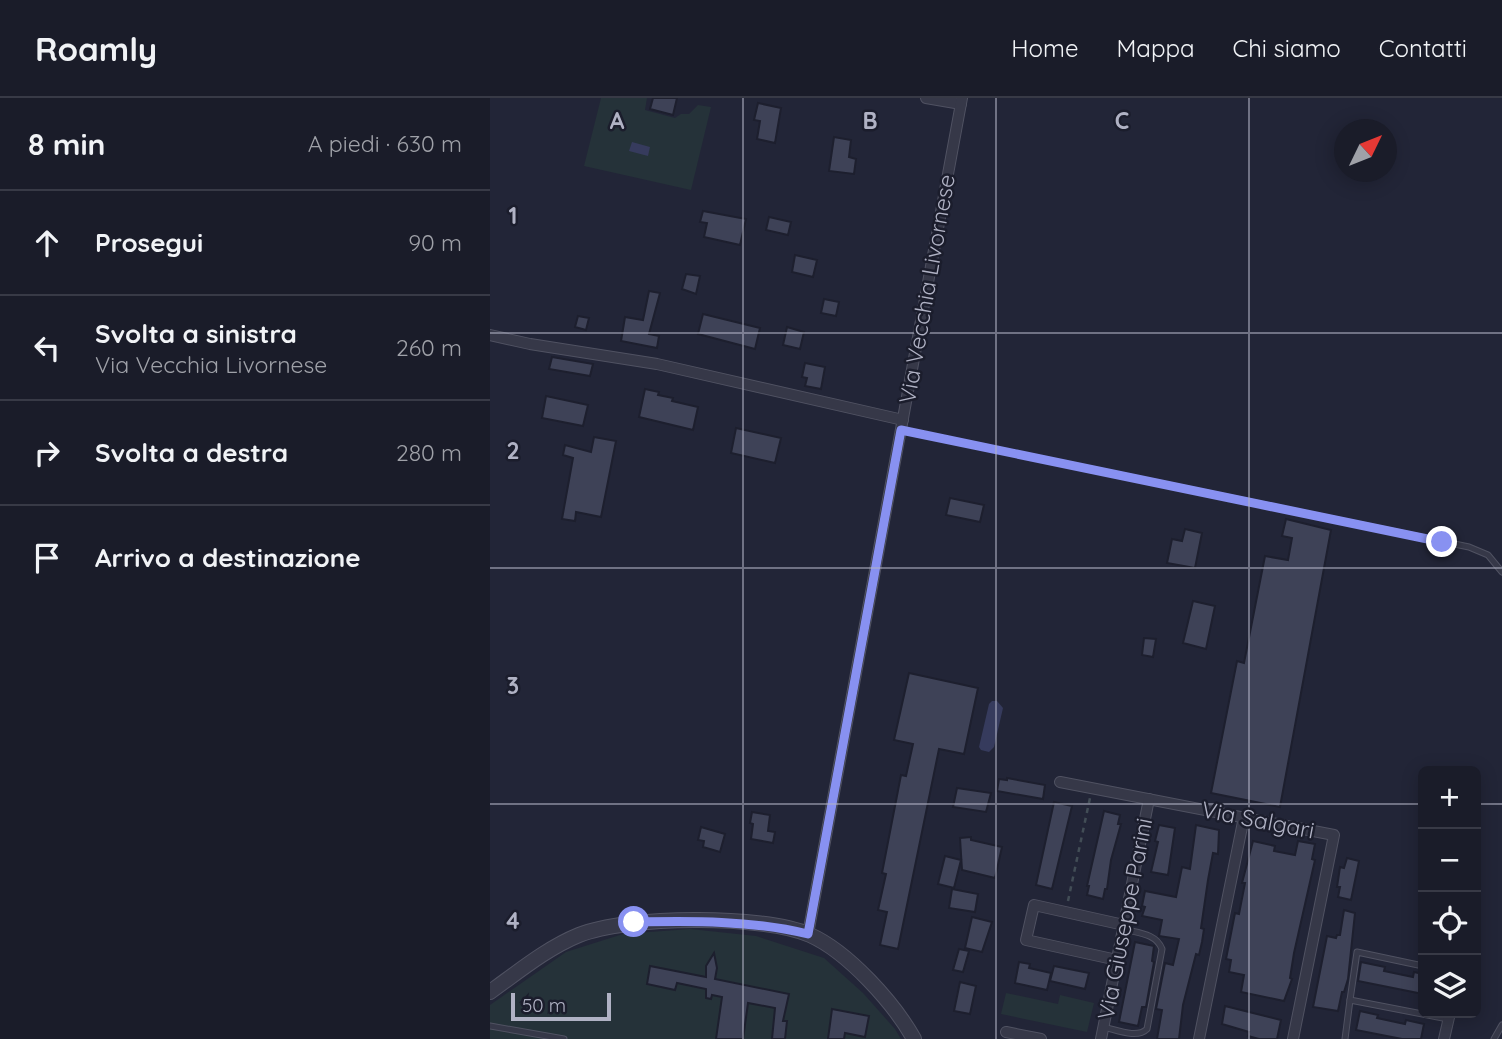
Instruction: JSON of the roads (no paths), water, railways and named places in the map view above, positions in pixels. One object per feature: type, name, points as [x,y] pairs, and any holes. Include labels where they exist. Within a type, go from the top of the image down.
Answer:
[{"type":"street","points":[[926,98],[962,101]]},
{"type":"street","name":"Via Vecchia Livornese","points":[[808,934],[962,101]]},
{"type":"street","points":[[490,335],[657,364],[902,425]]},
{"type":"street","name":"Via Salgari","points":[[1060,782],[1334,835],[1293,1039]]},
{"type":"street","name":"Via Giuseppe Parini","points":[[1102,1033],[1149,799]]},
{"type":"street","points":[[1199,1039],[1244,817]]},
{"type":"street","points":[[1116,960],[1026,940],[1034,905],[1123,927]]},
{"type":"street","points":[[490,992],[556,946],[607,926],[634,922],[704,921],[758,925],[808,934],[836,952],[870,982],[899,1015],[914,1039]]},
{"type":"street","points":[[1444,1039],[1449,1018]]},
{"type":"street","points":[[1006,1032],[1041,1039]]},
{"type":"lane","points":[[902,425],[1469,547],[1488,555],[1502,572]]},
{"type":"lane","points":[[1102,1033],[1143,1033],[1147,1029],[1152,1005],[1161,958],[1160,943],[1150,936],[1123,927]]},
{"type":"lane","points":[[1345,1039],[1357,953],[1418,965]]},
{"type":"lane","points":[[1350,1000],[1418,1011]]},
{"type":"lane","points":[[1494,1039],[1502,1026]]},
{"type":"lane","points":[[490,1027],[564,1039]]},
{"type":"water","points":[[632,142],[650,147],[648,156],[629,151]]},
{"type":"water","points":[[992,701],[997,701],[1003,708],[994,747],[989,752],[979,747]]}]
